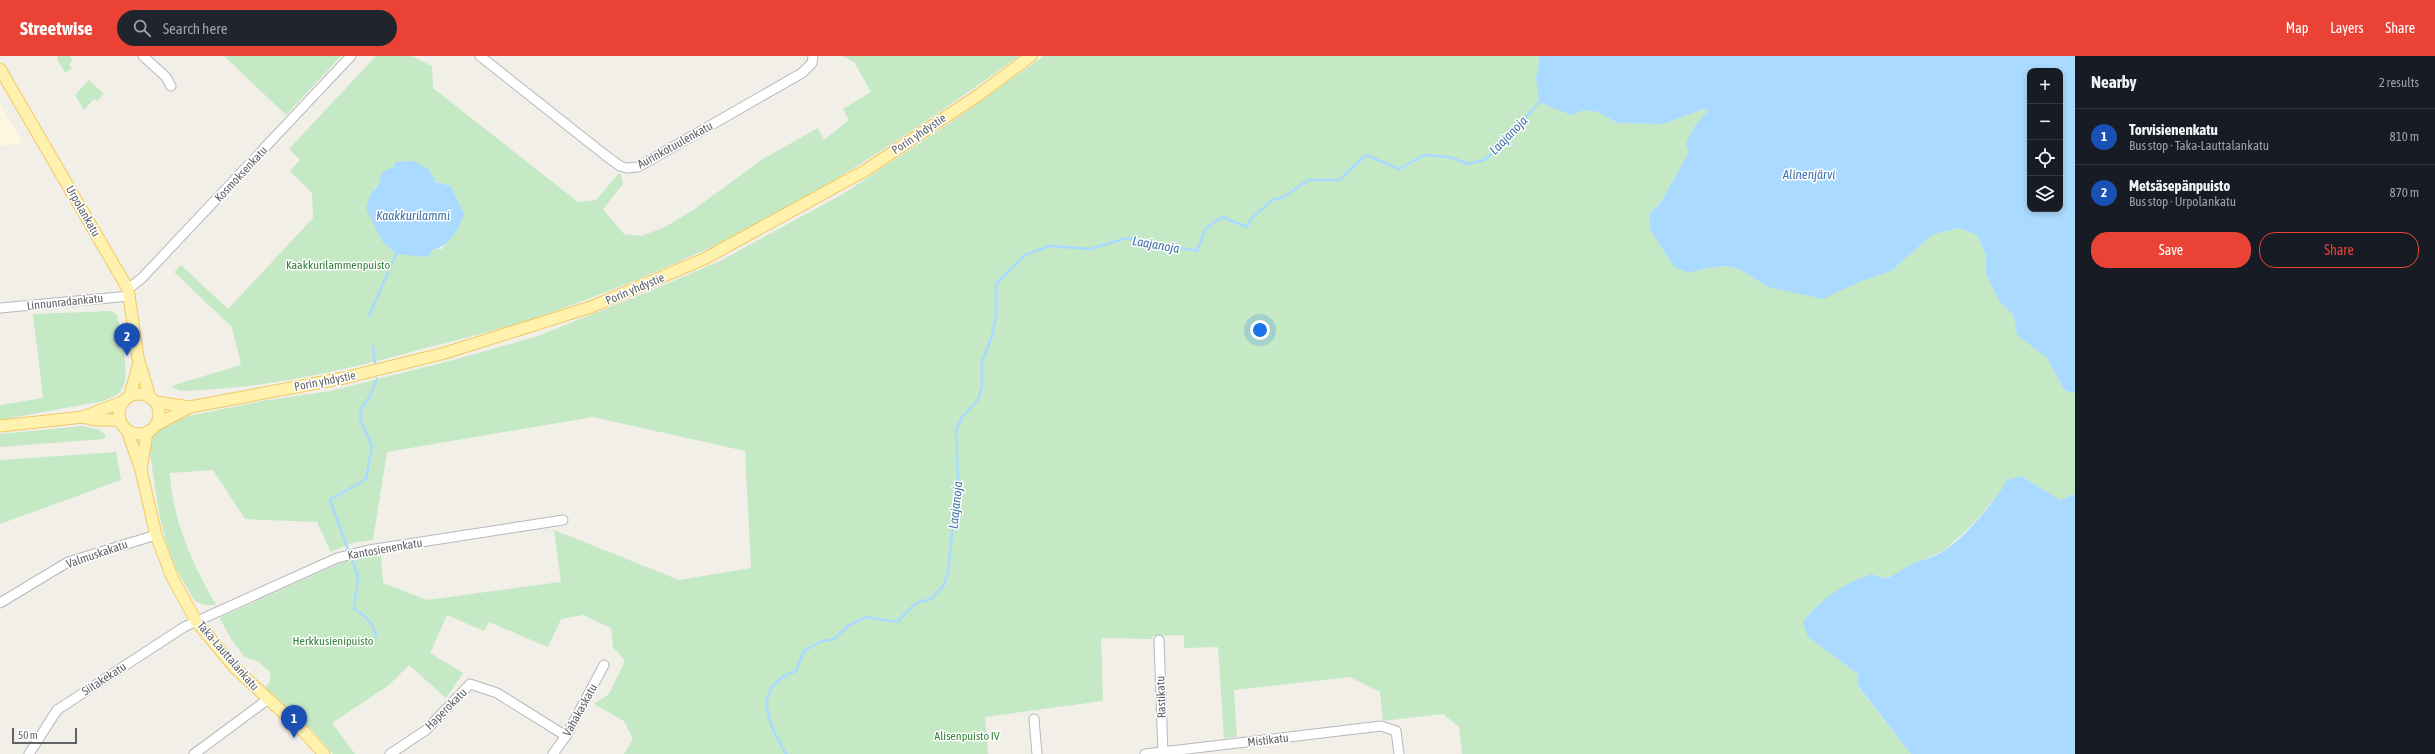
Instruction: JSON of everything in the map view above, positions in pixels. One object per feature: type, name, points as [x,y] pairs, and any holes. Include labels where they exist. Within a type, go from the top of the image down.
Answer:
[{"type":"main road","name":"Porin yhdystie","points":[[156,425],[190,407],[344,378],[445,353],[591,307],[653,281],[704,259],[866,170],[980,94],[1031,56]]},
{"type":"main road","name":"Urpolankatu","points":[[0,69],[129,293],[139,363],[153,399]]},
{"type":"main road","name":"Urpolankatu","points":[[126,398],[139,363]]},
{"type":"main road","points":[[0,426],[84,417],[126,398],[140,393],[153,399],[159,414],[156,425],[146,432],[136,434],[127,430],[120,420],[119,408],[126,398]]},
{"type":"main road","name":"Porin yhdystie","points":[[153,399],[190,407]]},
{"type":"main road","points":[[84,417],[95,420],[120,420]]},
{"type":"main road","name":"Taka-Lauttalankatu","points":[[127,430],[141,470],[156,536],[172,577],[196,621],[235,668],[267,700],[305,733],[324,754]]},
{"type":"main road","name":"Taka-Lauttalankatu","points":[[141,470],[146,432]]},
{"type":"street","points":[[143,56],[166,77],[171,86]]},
{"type":"street","name":"Kosmoksenkatu","points":[[129,293],[351,56]]},
{"type":"street","name":"Aurinkotuulenkatu","points":[[480,56],[605,155],[627,168],[638,167],[802,72],[812,63],[813,56]]},
{"type":"street","name":"Linnunradankatu","points":[[0,308],[129,293]]},
{"type":"street","name":"Kantosienenkatu","points":[[196,621],[337,558],[351,554],[563,520]]},
{"type":"street","name":"Valmuskakatu","points":[[0,603],[68,562],[156,536]]},
{"type":"street","name":"Siitakekatu","points":[[29,754],[57,710],[184,627],[196,621]]},
{"type":"street","name":"Rastikatu","points":[[1158,640],[1163,753]]},
{"type":"street","name":"Vahakaskatu","points":[[553,754],[566,736],[604,665]]},
{"type":"street","name":"Haperokatu","points":[[390,754],[426,730],[470,684],[497,693],[566,736]]},
{"type":"street","points":[[194,754],[207,751],[267,700]]},
{"type":"street","points":[[1034,719],[1037,754]]},
{"type":"street","name":"Mistikatu","points":[[1145,754],[1382,726],[1396,731],[1399,754]]},
{"type":"shaded area","points":[[0,104],[23,143],[0,146]]},
{"type":"green space","points":[[58,56],[69,56],[73,59],[69,64],[72,68],[65,73],[57,59]]},
{"type":"green space","points":[[224,56],[341,56],[286,115]]},
{"type":"green space","name":"Kaakkurilammenpuisto","points":[[376,56],[411,56],[432,66],[433,88],[578,202],[596,200],[620,172],[623,184],[603,209],[624,234],[642,236],[667,226],[693,210],[763,159],[818,128],[824,140],[849,120],[843,109],[871,92],[854,62],[843,56],[1019,56],[916,128],[845,174],[772,216],[735,235],[632,282],[526,321],[490,332],[336,371],[243,387],[180,391],[171,386],[241,365],[232,327],[174,272],[181,265],[228,309],[313,218],[312,193],[290,171],[300,160],[289,149]],"holes":[[[393,168],[451,186],[464,214],[442,249],[432,250],[371,193]]]},
{"type":"green space","points":[[1044,56],[1540,56],[1536,78],[1584,110],[1598,112],[1617,123],[1663,124],[1704,109],[1709,111],[1694,127],[1689,152],[1661,202],[1649,214],[1650,230],[1659,242],[1691,273],[1702,269],[1726,266],[1739,269],[1768,287],[1859,282],[1891,271],[1932,235],[1959,228],[1977,235],[1986,255],[1986,274],[1999,301],[2014,316],[2018,335],[2046,357],[2065,391],[2075,393],[2075,494],[2060,500],[2021,476],[2008,480],[2003,489],[1975,522],[1945,550],[1908,566],[1894,576],[1879,578],[1808,637],[1858,674],[1857,686],[1911,754],[1462,754],[1459,727],[1443,714],[1383,721],[1380,692],[1350,677],[1234,690],[1237,737],[1224,738],[1218,647],[1184,648],[1184,635],[1153,636],[1152,639],[1101,638],[1103,701],[985,717],[988,754],[624,754],[633,739],[624,721],[594,704],[609,694],[625,661],[613,647],[611,628],[583,615],[561,619],[548,647],[489,622],[484,631],[447,615],[430,653],[463,673],[446,698],[409,665],[389,685],[332,723],[355,754],[333,754],[313,731],[265,687],[270,682],[270,672],[259,662],[245,657],[233,642],[220,619],[221,617],[343,562],[363,556],[381,555],[383,583],[427,600],[561,582],[554,530],[679,580],[751,568],[745,451],[593,417],[387,452],[373,540],[352,543],[331,552],[317,522],[245,519],[213,470],[170,473],[179,525],[199,574],[216,605],[205,605],[195,601],[176,569],[166,542],[159,513],[149,447],[153,434],[166,424],[184,417],[262,401],[330,391],[453,360],[538,336],[650,291],[720,261],[843,194],[953,121]]},
{"type":"green space","points":[[89,80],[104,94],[97,101],[94,99],[84,110],[75,95]]},
{"type":"green space","points":[[112,311],[117,315],[125,364],[124,383],[122,389],[118,393],[103,401],[0,420],[0,405],[43,398],[33,314]]},
{"type":"green space","points":[[82,426],[100,430],[106,436],[104,439],[0,447],[0,434]]},
{"type":"green space","points":[[116,452],[121,480],[0,524],[0,460]]},
{"type":"water","name":"Alinenjärvi","points":[[1540,56],[2075,56],[2075,393],[2065,391],[2046,357],[2017,335],[2014,316],[1999,301],[1986,274],[1986,255],[1977,235],[1959,228],[1932,235],[1891,271],[1859,282],[1823,299],[1768,287],[1739,269],[1726,266],[1702,269],[1691,273],[1675,268],[1650,230],[1649,214],[1661,202],[1689,152],[1686,144],[1694,127],[1708,111],[1704,109],[1663,124],[1617,123],[1598,112],[1584,110],[1571,115],[1539,102],[1536,78]]},
{"type":"water","name":"Kaakkurilammi","points":[[413,161],[428,169],[436,182],[451,186],[464,214],[459,226],[448,241],[432,250],[429,257],[396,254],[382,241],[366,208],[371,193],[378,186],[381,175],[387,169],[393,168],[395,162]]},
{"type":"water","points":[[2021,476],[2060,500],[2075,494],[2075,754],[1911,754],[1857,685],[1858,674],[1808,637],[1803,623],[1809,614],[1825,599],[1852,582],[1872,574],[1883,578],[1892,576],[1910,565],[1936,555],[1952,546],[1996,498],[2007,480]]},
{"type":"waterway","name":"Laajanoja","points":[[786,754],[779,742],[769,718],[767,707],[768,696],[772,686],[782,678],[796,671],[804,651],[820,642],[834,639],[848,626],[866,617],[897,622],[916,603],[931,599],[944,585],[948,571],[958,480],[956,431],[962,417],[978,400],[982,387],[982,362],[992,336],[996,316],[996,284],[1025,255],[1050,246],[1090,249],[1127,238],[1197,251],[1206,228],[1222,217],[1247,227],[1251,219],[1272,200],[1284,197],[1308,180],[1339,180],[1366,155],[1399,169],[1424,155],[1450,157],[1468,164],[1484,160],[1501,146],[1539,102]]},
{"type":"waterway","points":[[369,316],[396,254]]},
{"type":"waterway","points":[[373,346],[375,363]]},
{"type":"waterway","points":[[349,552],[330,500],[366,479],[372,446],[360,419],[361,409],[370,396],[377,379]]},
{"type":"waterway","points":[[351,557],[358,576],[354,609],[369,620],[376,637]]},
{"type":"place","name":"Metsäsepänpuisto","points":[[127,356]]},
{"type":"place","name":"Torvisienenkatu","points":[[294,738]]},
{"type":"park label","name":"Herkkusienipuisto","points":[[333,641]]},
{"type":"park label","name":"Alisenpuisto IV","points":[[967,736]]}]
